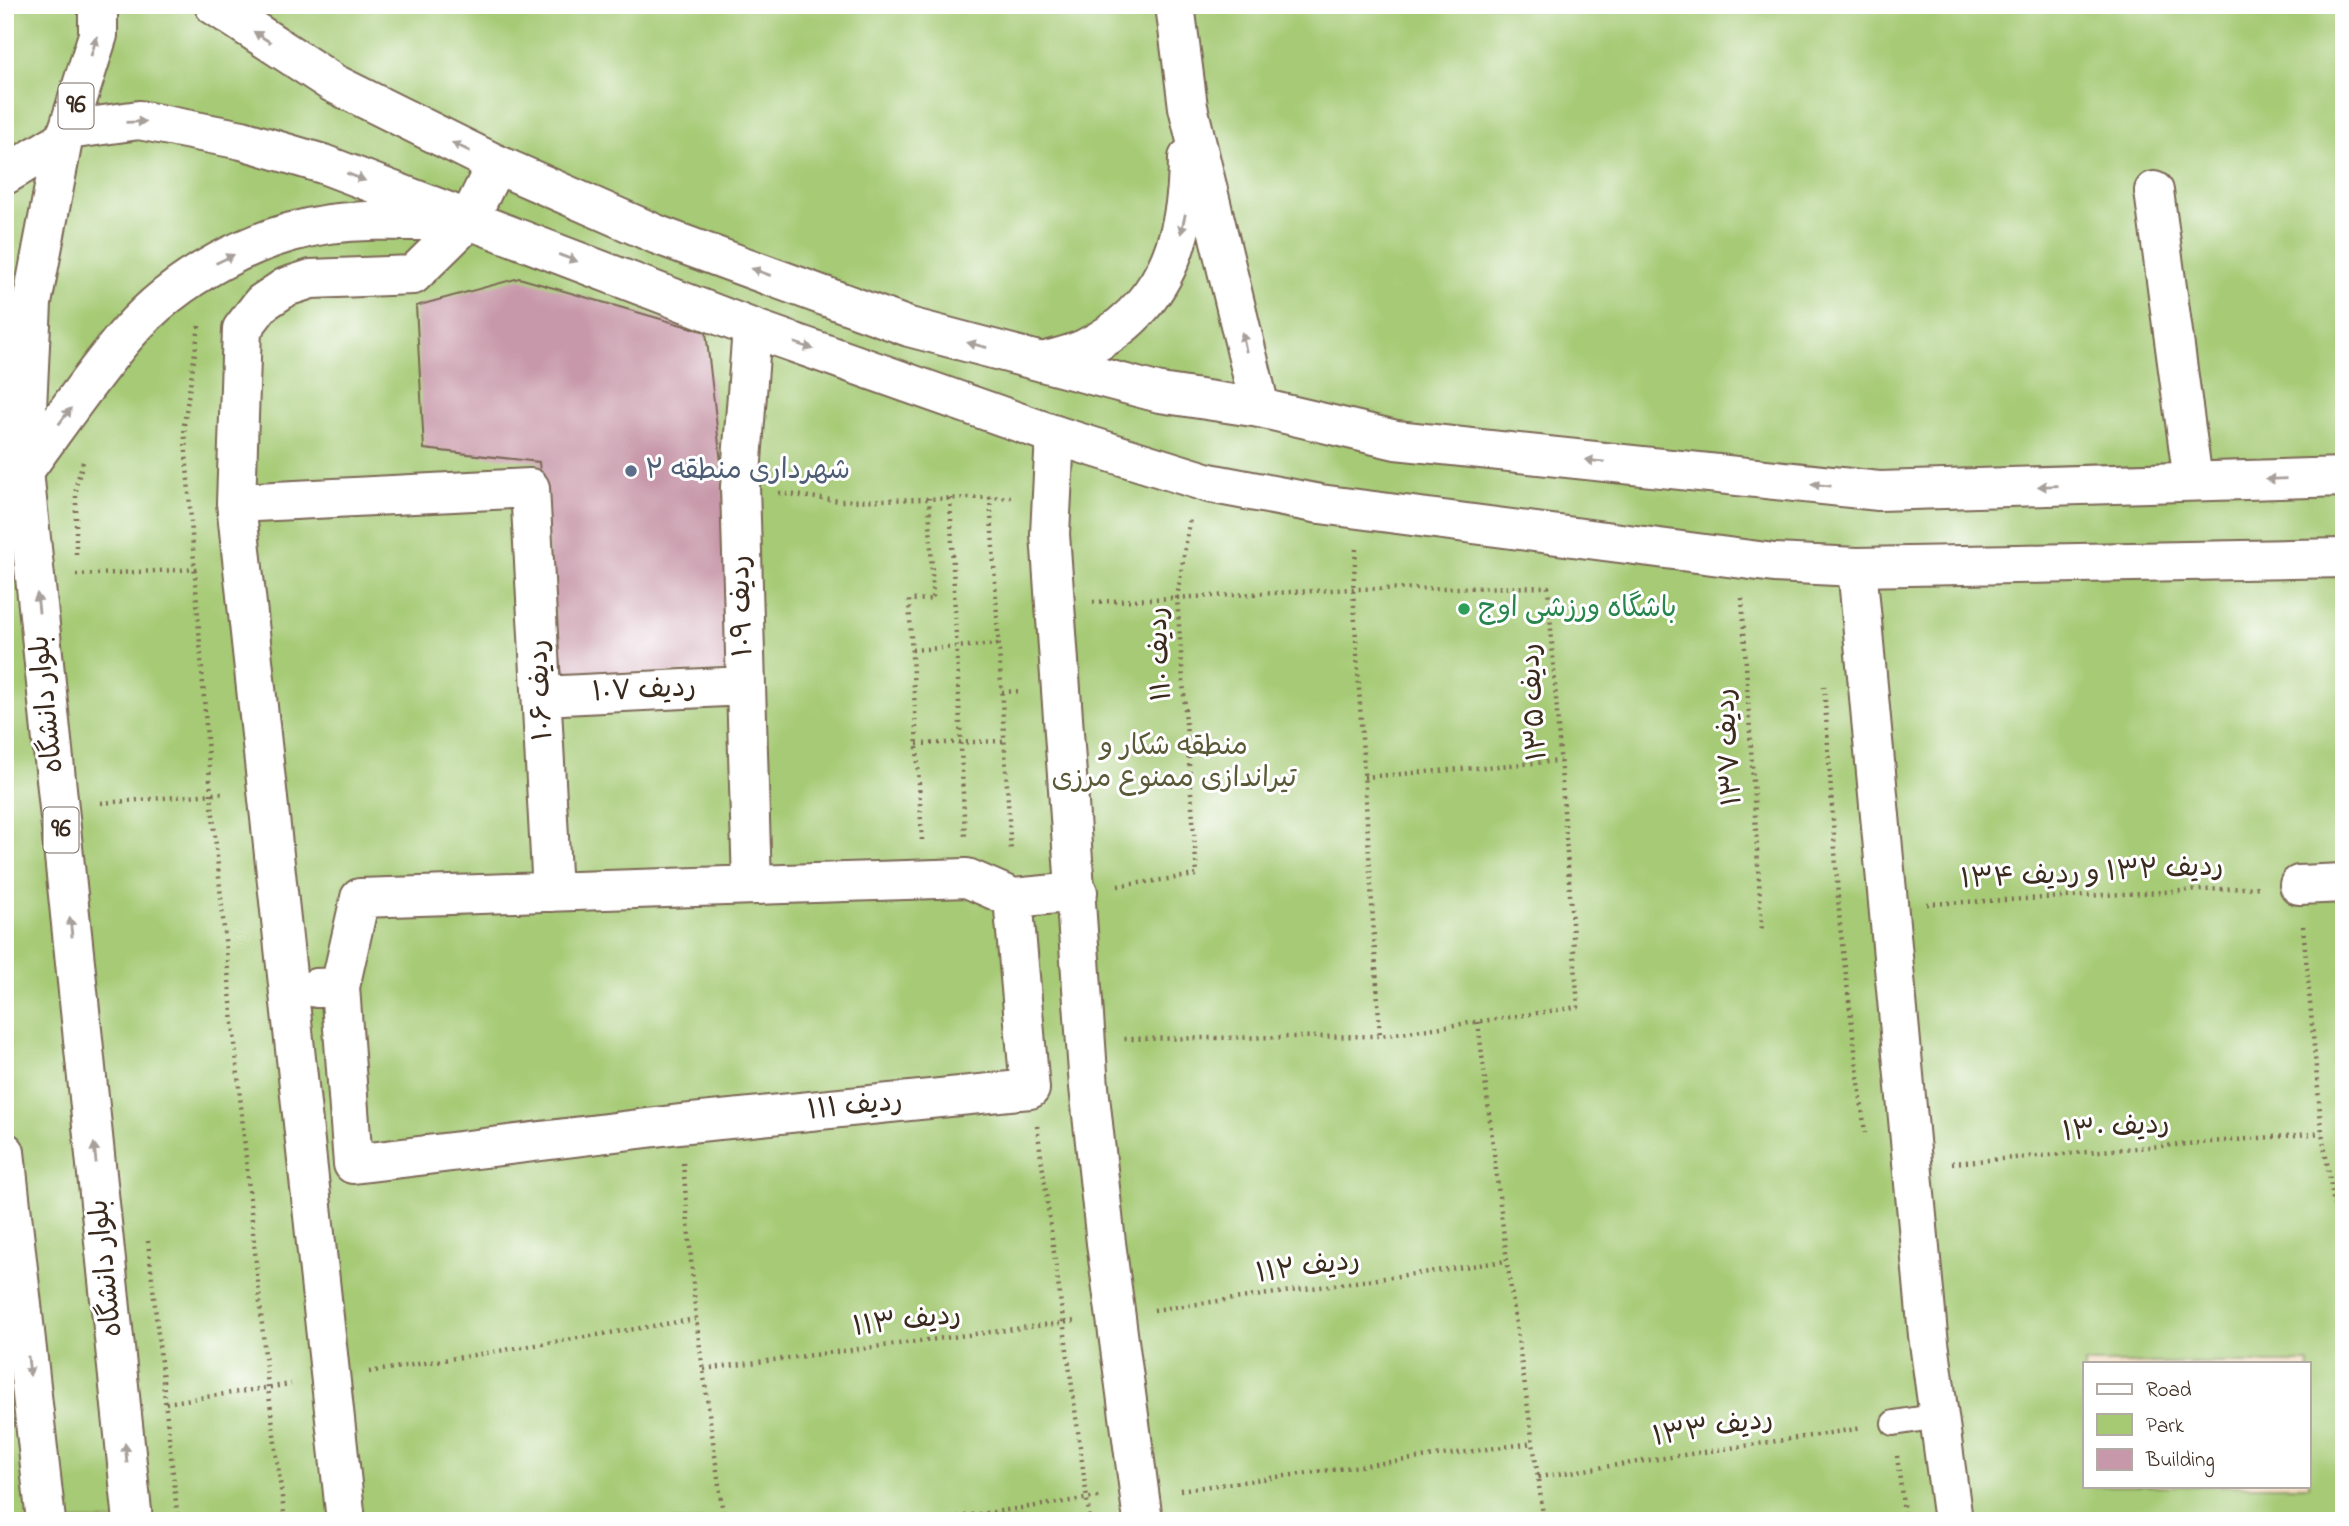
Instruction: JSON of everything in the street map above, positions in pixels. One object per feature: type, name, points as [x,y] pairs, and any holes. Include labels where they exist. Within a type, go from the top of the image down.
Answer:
[{"type":"street","name":"96","points":[[5,175],[66,135],[98,35],[98,5]]},
{"type":"street","points":[[214,5],[333,83],[496,164],[659,235],[909,327],[1160,393],[1260,408],[1396,440],[1879,491],[2344,477]]},
{"type":"street","points":[[1175,5],[1188,107],[1260,408]]},
{"type":"street","points":[[1043,362],[1083,349],[1119,327],[1149,297],[1172,261],[1185,221],[1188,107]]},
{"type":"street","points":[[66,135],[139,120],[242,140],[323,164],[752,328],[1055,435],[1196,479],[1359,510],[1739,559],[1857,567],[2344,558]]},
{"type":"street","name":"بلوار دانشگاه","points":[[66,135],[32,303],[24,471],[133,1521]]},
{"type":"street","points":[[346,1521],[236,503],[242,329],[262,303],[286,287],[311,279],[413,275],[468,221],[496,164]]},
{"type":"street","points":[[2154,191],[2193,481]]},
{"type":"street","points":[[24,471],[128,333],[172,293],[223,258],[275,239],[329,224],[468,221]]},
{"type":"street","name":"ردیف ۱۰۹","points":[[752,328],[740,487],[752,885]]},
{"type":"street","points":[[1055,435],[1050,534],[1088,1040],[1089,1087],[1141,1508]]},
{"type":"street","name":"ردیف ۱۰۶","points":[[236,503],[530,488],[552,892]]},
{"type":"street","points":[[1857,567],[1913,1166],[1939,1416],[1953,1521]]},
{"type":"street","name":"ردیف ۱۰۷","points":[[542,696],[746,685]]},
{"type":"street","points":[[289,989],[340,988],[360,898],[967,878],[1013,898],[1077,892]]},
{"type":"street","points":[[2299,885],[2344,883]]},
{"type":"street","points":[[1013,898],[1030,1089]]},
{"type":"street","name":"ردیف ۱۱۱","points":[[340,988],[353,1164],[680,1124],[1030,1089]]},
{"type":"street","points":[[5,1152],[46,1521]]},
{"type":"lane","points":[[1894,1423],[1939,1416]]},
{"type":"path","points":[[203,319],[198,328],[184,425],[211,794],[268,1387],[285,1521]]},
{"type":"path","points":[[78,588],[76,486],[86,452]]},
{"type":"path","name":"ردیف ۱۱۰","points":[[1077,892],[1197,875],[1177,598],[1196,479]]},
{"type":"path","points":[[740,487],[840,501],[1051,496]]},
{"type":"path","points":[[924,879],[909,600],[933,599],[929,498]]},
{"type":"path","points":[[950,498],[967,878]]},
{"type":"path","points":[[990,498],[1013,898]]},
{"type":"path","points":[[1359,510],[1353,589],[1380,1036]]},
{"type":"path","name":"ردیف ۱۳۷","points":[[1739,559],[1762,932]]},
{"type":"path","points":[[76,575],[243,566]]},
{"type":"path","name":"ردیف ۱۳۵","points":[[1353,589],[1548,587],[1578,1007],[1478,1022]]},
{"type":"path","points":[[1055,604],[1353,589]]},
{"type":"path","points":[[912,650],[998,644]]},
{"type":"path","points":[[1823,676],[1840,926],[1867,1147]]},
{"type":"path","points":[[917,744],[1004,741]]},
{"type":"path","points":[[1364,777],[1560,761]]},
{"type":"path","points":[[100,789],[103,816]]},
{"type":"path","points":[[101,803],[267,790]]},
{"type":"path","points":[[2299,885],[2322,1133],[2344,1264]]},
{"type":"path","name":"ردیف ۱۳۲ و ردیف ۱۳۴","points":[[1888,906],[2299,885]]},
{"type":"path","points":[[1088,1040],[1380,1036],[1478,1022],[1507,1261],[1544,1521]]},
{"type":"path","points":[[1030,1089],[1090,1521]]},
{"type":"path","points":[[680,1124],[696,1319],[724,1521]]},
{"type":"path","name":"ردیف ۱۳۰","points":[[1913,1166],[2322,1133]]},
{"type":"path","points":[[148,1239],[178,1521]]},
{"type":"path","name":"ردیف ۱۱۲","points":[[1116,1316],[1507,1261]]},
{"type":"path","name":"ردیف ۱۱۳","points":[[704,1369],[1116,1316]]},
{"type":"path","points":[[166,1403],[696,1319]]},
{"type":"path","points":[[1894,1423],[1905,1521]]},
{"type":"path","name":"ردیف ۱۳۳","points":[[1538,1477],[1894,1423]]},
{"type":"path","points":[[930,1521],[1087,1497],[1141,1508],[1533,1443]]},
{"type":"green space","name":"منطقه شکار و تیراندازی ممنوع مرزی","points":[[5,5],[2344,5],[2344,1521],[5,1521]]},
{"type":"building","name":"شهرداری منطقه ۲","points":[[519,278],[706,332],[723,480],[733,672],[561,677],[539,462],[424,449],[416,306]]},
{"type":"place","name":"شهرداری منطقه ۲","points":[[631,471]]},
{"type":"place","name":"باشگاه ورزشی اوج","points":[[1464,609]]}]
